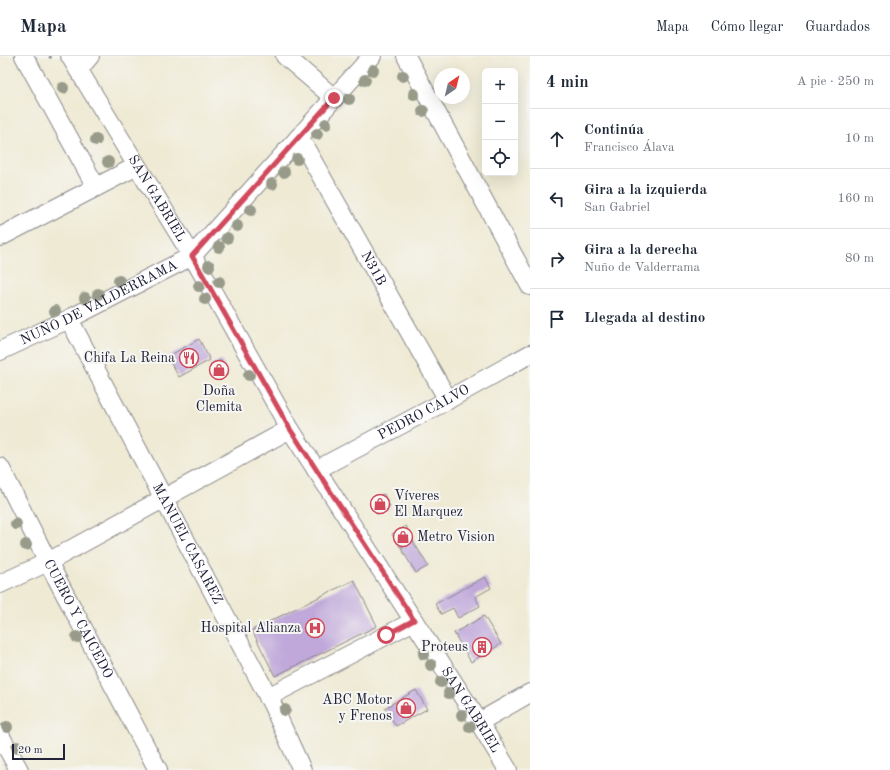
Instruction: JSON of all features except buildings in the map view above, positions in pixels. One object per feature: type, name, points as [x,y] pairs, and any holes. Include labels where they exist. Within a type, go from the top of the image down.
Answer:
[{"type":"street","points":[[24,56],[96,187]]},
{"type":"street","points":[[74,63],[90,56]]},
{"type":"street","points":[[285,56],[334,98]]},
{"type":"street","name":"NUÑO DE VALDERRAMA","points":[[0,351],[69,319],[192,256],[372,56]]},
{"type":"street","points":[[406,56],[530,286]]},
{"type":"street","name":"SAN GABRIEL","points":[[74,63],[192,256],[290,429],[414,620],[508,770]]},
{"type":"street","name":"N31B","points":[[299,137],[448,400]]},
{"type":"street","points":[[0,237],[137,166]]},
{"type":"street","name":"MANUEL CASAREZ","points":[[69,319],[268,697],[302,770]]},
{"type":"street","name":"PEDRO CALVO","points":[[316,470],[448,400],[530,354]]},
{"type":"street","points":[[0,584],[48,562],[290,429]]},
{"type":"street","name":"CUERO Y CAICEDO","points":[[0,467],[48,562],[158,770]]},
{"type":"street","points":[[268,697],[414,620]]},
{"type":"street","points":[[478,722],[530,693]]},
{"type":"street","points":[[0,735],[19,770]]},
{"type":"place","name":"Chifa La Reina","points":[[189,358]]},
{"type":"place","name":"Doña Clemita","points":[[219,370]]},
{"type":"place","name":"Víveres El Marquez","points":[[380,504]]},
{"type":"place","name":"Metro Vision","points":[[403,537]]},
{"type":"place","name":"Hospital Alianza","points":[[315,628]]},
{"type":"place","name":"Proteus","points":[[482,647]]},
{"type":"place","name":"ABC Motor y Frenos","points":[[406,708]]},
{"type":"route","points":[[334,98],[192,256],[290,429],[414,620],[386,635]]}]
